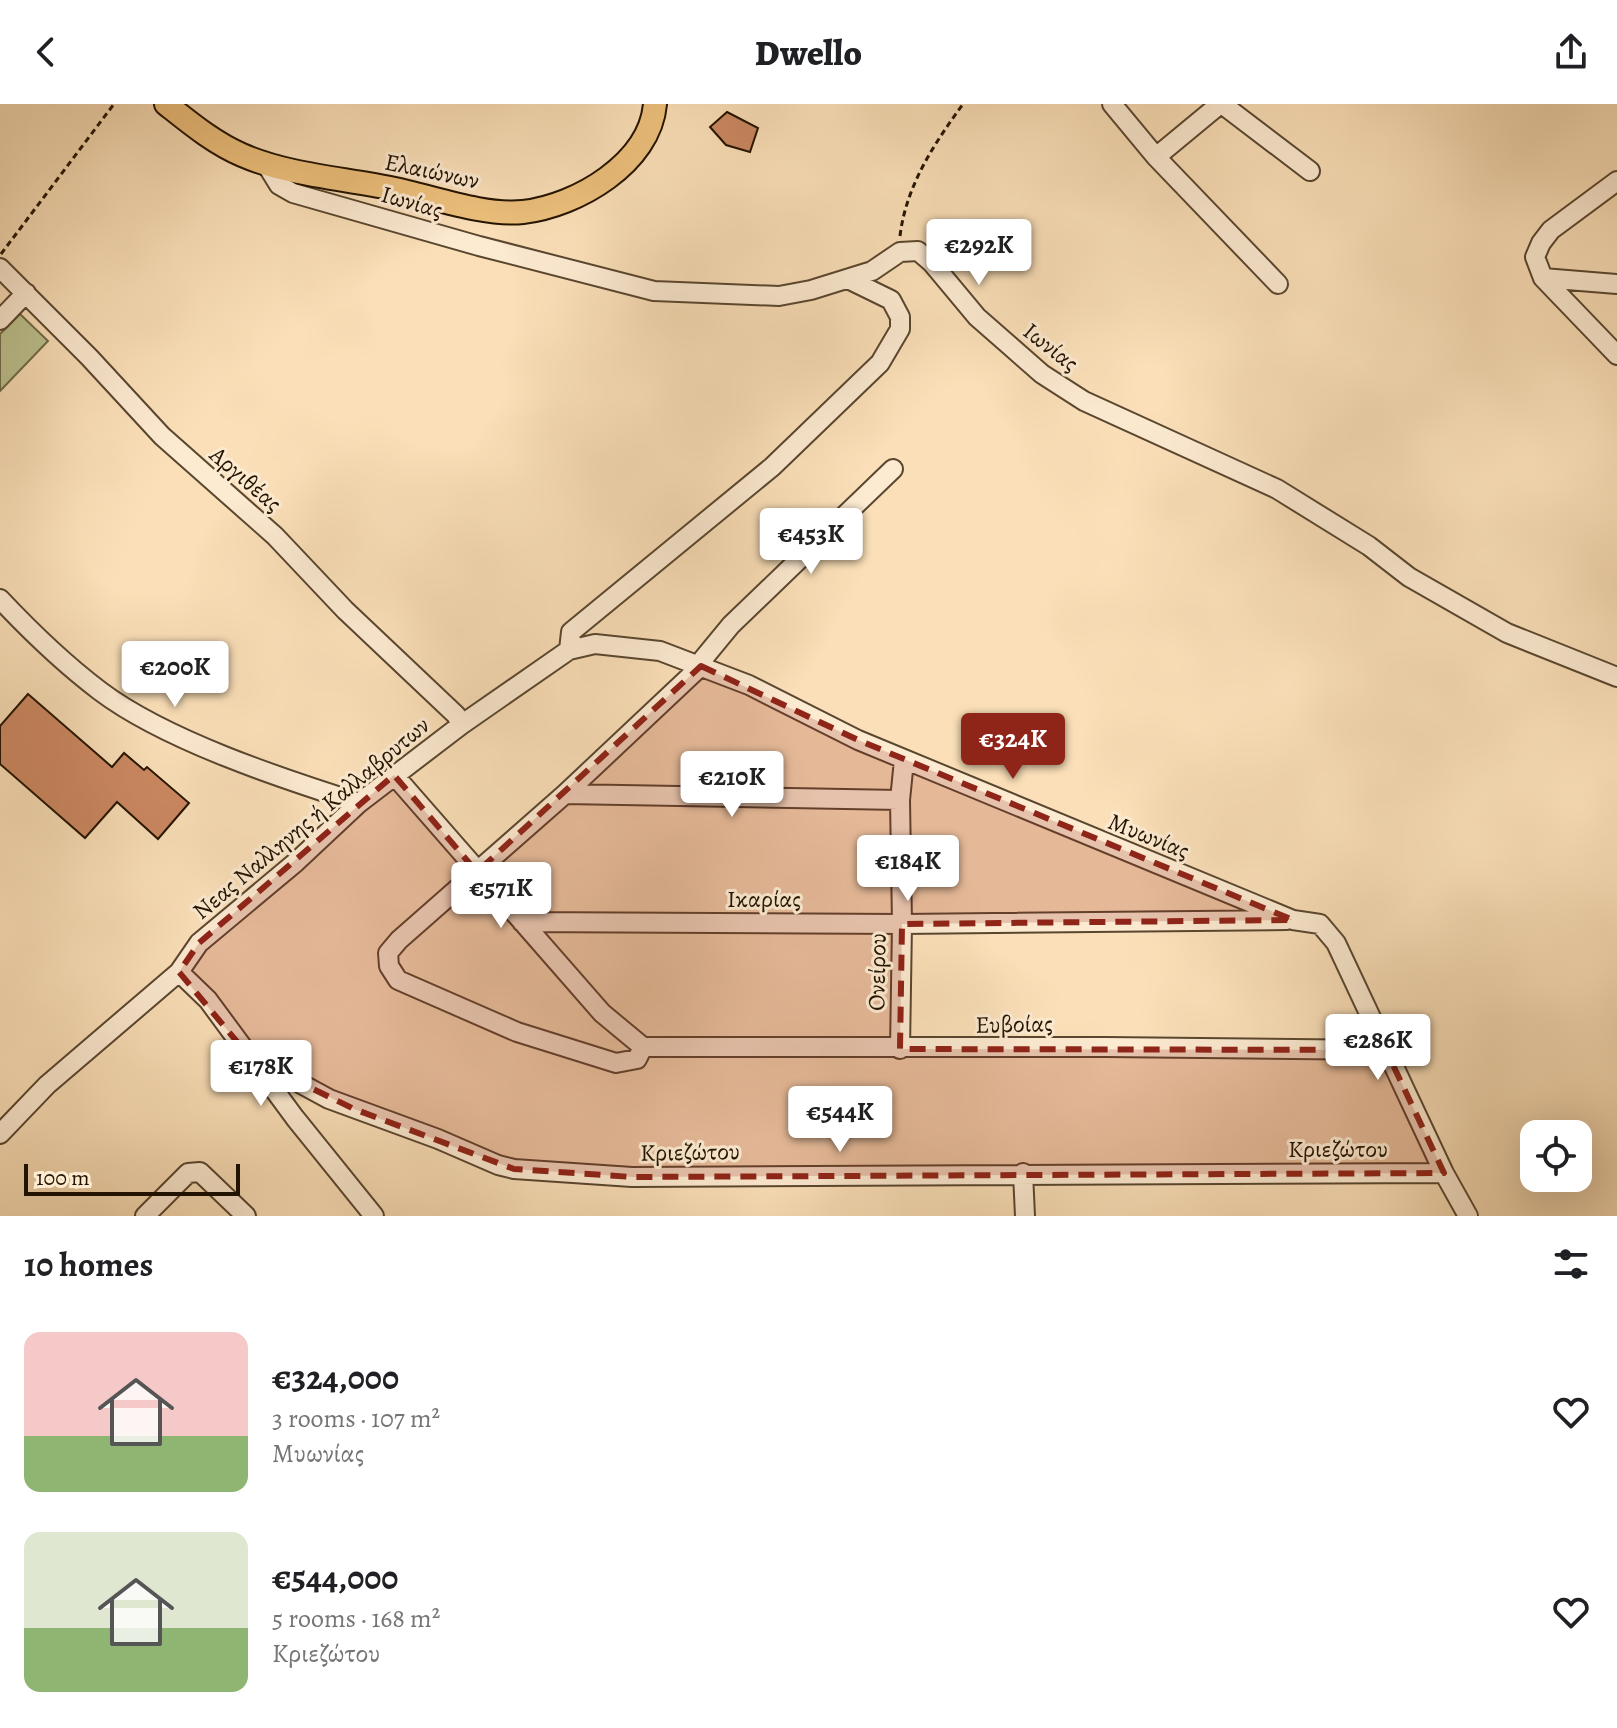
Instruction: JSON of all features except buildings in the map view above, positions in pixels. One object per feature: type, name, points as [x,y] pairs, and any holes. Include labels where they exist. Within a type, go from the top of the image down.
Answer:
[{"type":"main road","name":"Ελαιώνων","points":[[166,104],[220,143],[266,164],[464,205],[514,212],[529,211],[572,196],[625,165],[645,141],[655,104]]},
{"type":"street","points":[[1112,104],[1156,157],[1278,284]]},
{"type":"street","points":[[1156,157],[1221,104],[1310,171]]},
{"type":"street","name":"Ιωνίας","points":[[266,164],[275,181],[293,193],[479,246],[654,291],[779,296],[848,279],[872,271],[900,252],[918,251],[932,263],[977,317],[1042,374],[1084,401],[1277,489],[1369,546],[1409,577],[1507,633],[1617,677]]},
{"type":"street","points":[[1617,181],[1551,230],[1535,257],[1543,278],[1617,355]]},
{"type":"street","name":"Αργιθέας","points":[[0,268],[100,368],[162,436],[275,536],[345,610],[456,715],[461,725]]},
{"type":"street","points":[[1543,278],[1617,284]]},
{"type":"street","points":[[569,650],[571,632],[772,467],[880,363],[900,329],[900,317],[891,300],[848,279]]},
{"type":"street","points":[[0,320],[26,293]]},
{"type":"street","points":[[394,775],[477,872],[602,1013],[643,1047],[637,1059],[616,1063],[517,1032],[398,980],[389,966],[388,953],[399,940],[477,872],[565,794],[701,666],[703,659],[731,625],[893,469]]},
{"type":"street","points":[[0,599],[62,660],[119,704],[184,738],[359,803]]},
{"type":"street","name":"Νεας Nαλληνης ή Καλλαβρυτων","points":[[0,1134],[47,1085],[179,972],[199,943],[287,871],[359,803],[461,725],[569,650],[595,644],[639,647],[701,666]]},
{"type":"street","name":"Μυωνίας","points":[[701,666],[749,685],[904,760],[1293,920],[1320,924],[1336,943],[1386,1050]]},
{"type":"street","name":"Ονείρου","points":[[900,1049],[900,800],[904,760]]},
{"type":"street","points":[[565,794],[900,800]]},
{"type":"street","name":"Ικαρίας","points":[[522,922],[902,924],[1238,923],[1293,920]]},
{"type":"street","points":[[179,972],[208,1000],[310,1137],[374,1216]]},
{"type":"street","name":"Ευβοίας","points":[[643,1047],[1386,1050]]},
{"type":"street","points":[[1386,1050],[1444,1173],[1468,1216]]},
{"type":"street","name":"Κριεζώτου","points":[[248,1055],[329,1099],[514,1169],[632,1177],[1444,1173]]},
{"type":"street","points":[[145,1216],[188,1173],[195,1171],[200,1172],[246,1216]]},
{"type":"street","points":[[1023,1173],[1025,1216]]},
{"type":"path","points":[[0,255],[114,104]]},
{"type":"path","points":[[900,252],[902,223],[923,164],[963,104]]},
{"type":"highlighted area","points":[[701,666],[858,740],[1293,920],[902,924],[900,1049],[1386,1050],[1444,1173],[632,1177],[514,1169],[354,1109],[266,1066],[248,1055],[179,972],[199,943],[394,775],[477,872]]},
{"type":"green space","points":[[20,314],[48,341],[0,391],[0,334]]}]
